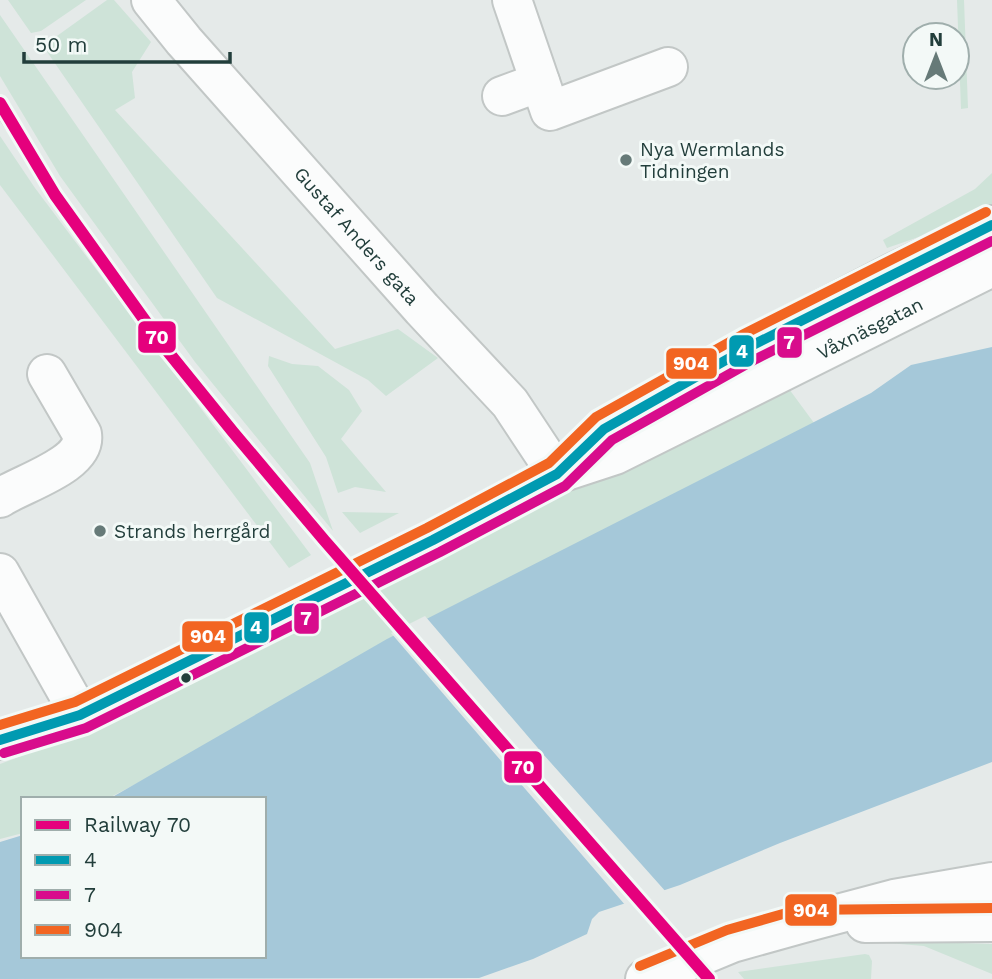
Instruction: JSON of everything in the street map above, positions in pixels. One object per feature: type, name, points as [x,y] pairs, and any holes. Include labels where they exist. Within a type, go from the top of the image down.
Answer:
[{"type":"street","name":"Gustaf Anders gata","points":[[151,0],[395,279],[510,403],[557,474]]},
{"type":"street","points":[[512,0],[550,111],[668,66]]},
{"type":"street","points":[[502,96],[540,82]]},
{"type":"street","name":"Våxnäsgatan","points":[[557,474],[604,429],[616,422],[749,347],[991,225]]},
{"type":"street","name":"Våxnäsgatan","points":[[0,740],[80,715],[433,540],[557,474],[615,455],[992,267]]},
{"type":"street","points":[[0,499],[56,469],[78,452],[83,443],[82,434],[47,374]]},
{"type":"street","points":[[0,573],[80,715]]},
{"type":"street","points":[[645,979],[732,943],[800,923],[894,899],[991,882]]},
{"type":"street","points":[[800,923],[992,922]]},
{"type":"green space","points":[[8,0],[86,0],[41,31],[31,33]]},
{"type":"green space","points":[[107,0],[114,0],[151,42],[132,72],[135,98],[115,110],[335,349],[398,329],[438,358],[386,396],[368,380],[217,298],[43,46]]},
{"type":"green space","points":[[957,0],[964,0],[965,21],[958,21]]},
{"type":"green space","points":[[0,15],[310,463],[333,531],[195,362],[60,176],[0,76]]},
{"type":"green space","points":[[960,91],[967,91],[968,108],[961,109]]},
{"type":"green space","points":[[0,136],[35,188],[311,555],[289,568],[0,185]]},
{"type":"green space","points":[[992,173],[992,207],[962,222],[887,248],[883,240],[975,189]]},
{"type":"green space","points":[[269,356],[292,364],[318,366],[349,390],[362,411],[341,439],[386,492],[355,487],[338,493],[326,457],[268,366]]},
{"type":"green space","points":[[778,374],[817,427],[111,797],[21,797],[21,834],[0,839],[0,764],[131,715]]},
{"type":"green space","points":[[342,512],[399,513],[360,533]]},
{"type":"green space","points":[[876,942],[992,944],[992,974],[924,946]]},
{"type":"green space","points":[[869,955],[872,961],[871,979],[744,979],[738,972]]},
{"type":"water","points":[[992,347],[992,762],[780,843],[680,885],[599,912],[592,919],[587,934],[533,959],[479,978],[0,979],[0,842],[21,836],[21,958],[266,958],[266,797],[112,797],[387,639],[871,393],[911,365]]},
{"type":"pier","points":[[425,616],[667,893],[626,906],[391,633]]},
{"type":"railway","points":[[0,117],[55,195]]},
{"type":"rail line","name":"70","points":[[0,103],[55,195],[161,343],[233,432],[324,540],[709,979]]},
{"type":"transit line","name":"904","points":[[0,725],[75,702],[427,528],[549,463],[596,417],[742,335],[986,212]]},
{"type":"transit line","name":"4","points":[[0,740],[80,715],[433,540],[557,474],[604,429],[749,347],[992,225]]},
{"type":"transit line","name":"7","points":[[4,753],[86,728],[440,552],[565,486],[612,440],[756,359],[992,241]]},
{"type":"transit line","name":"904","points":[[640,966],[727,930],[797,910],[992,908]]},
{"type":"place","name":"Nya Wermlands Tidningen","points":[[626,160]]},
{"type":"place","name":"Strands herrgård","points":[[100,531]]}]
